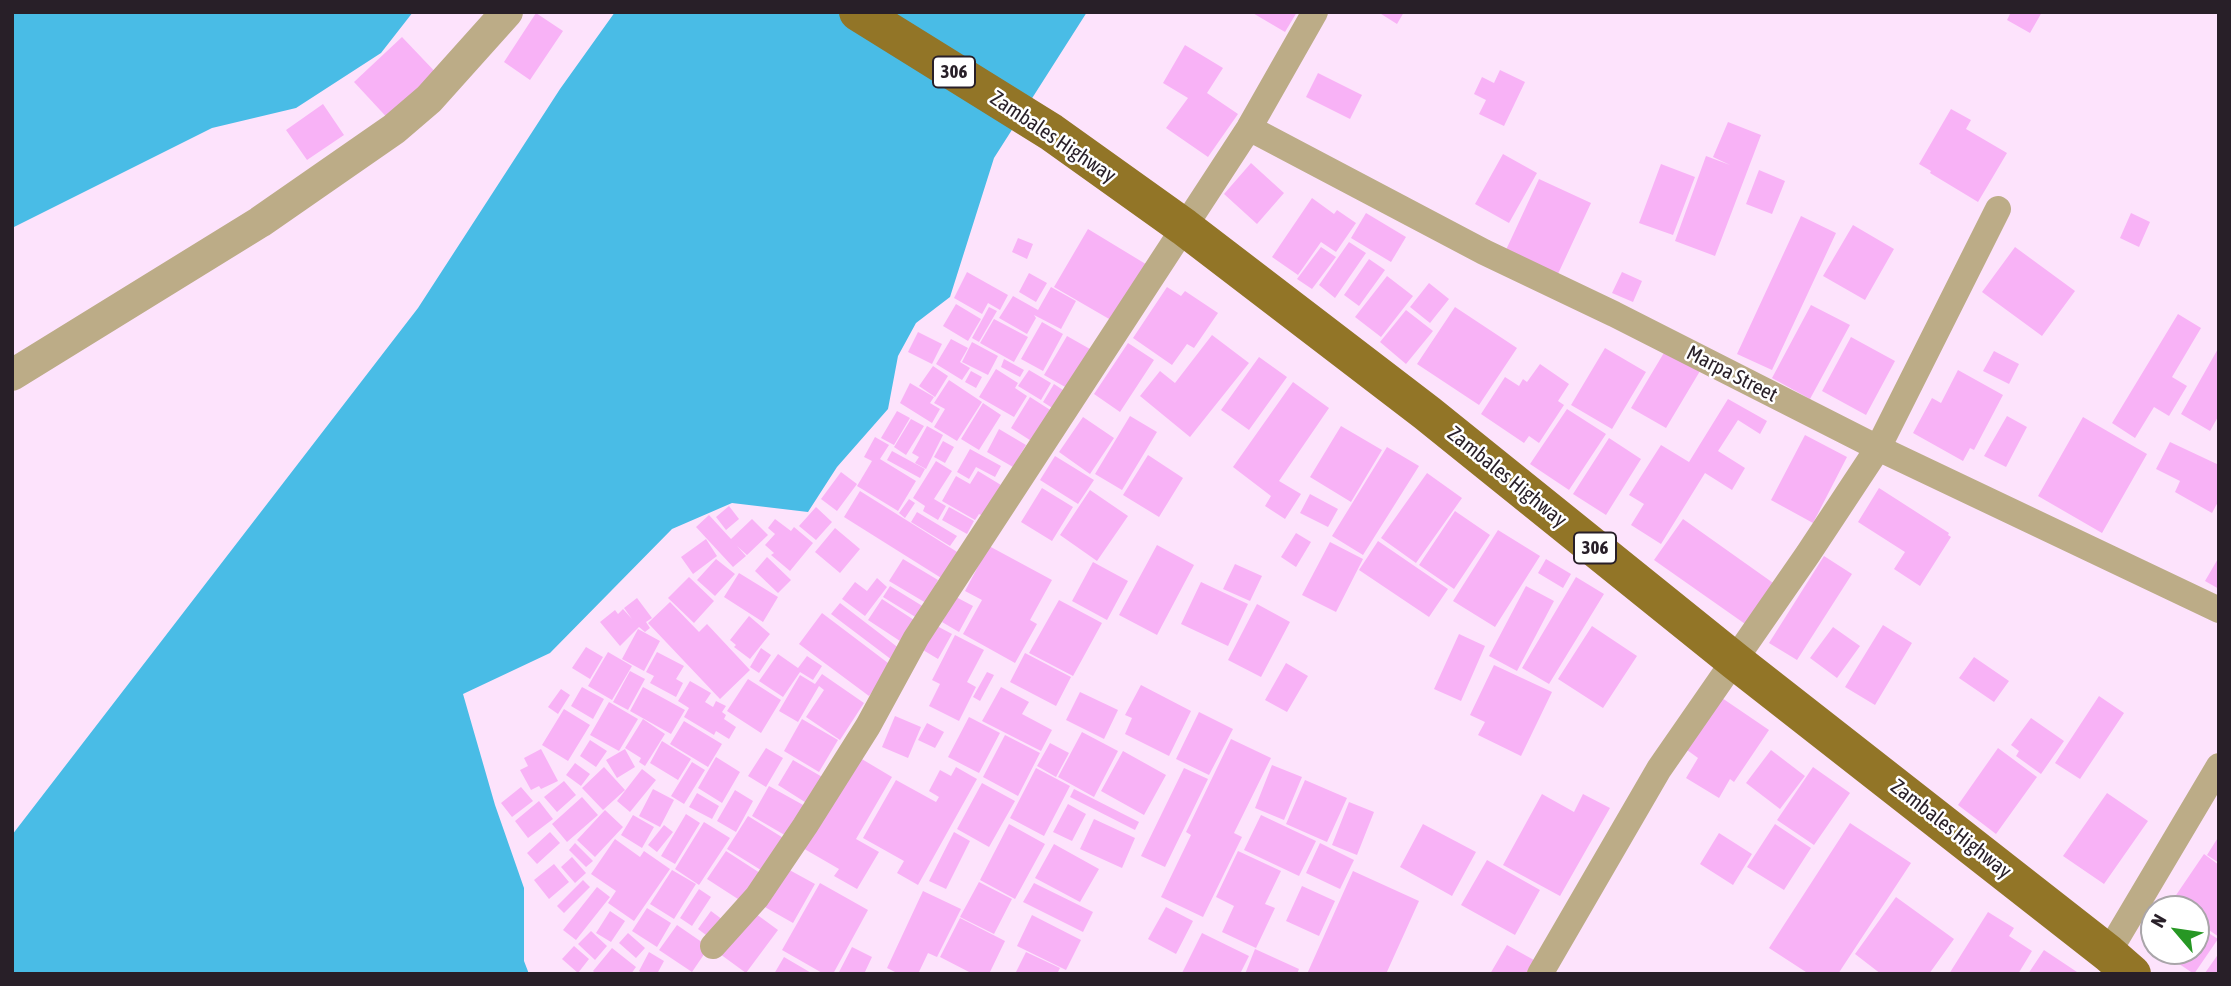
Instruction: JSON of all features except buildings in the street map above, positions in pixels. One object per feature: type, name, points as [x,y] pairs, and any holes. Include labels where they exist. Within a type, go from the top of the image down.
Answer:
[{"type":"main road","name":"Zambales Highway","points":[[858,12],[1051,132],[1184,227],[1427,413],[1735,661],[2120,963]]},
{"type":"street","points":[[12,375],[260,222],[394,129],[429,99],[507,12]]},
{"type":"street","points":[[713,946],[757,897],[805,826],[868,726],[916,638],[1249,128],[1314,12]]},
{"type":"street","name":"Marpa Street","points":[[1249,128],[1484,252],[1614,314],[1878,448],[2219,610]]},
{"type":"street","points":[[1540,974],[1658,769],[1735,661],[1878,448],[1998,209]]},
{"type":"street","points":[[2120,963],[2219,766]]},
{"type":"water","points":[[12,12],[413,12],[381,53],[296,108],[212,128],[12,228]]},
{"type":"water","points":[[615,12],[1087,12],[994,158],[950,297],[916,323],[898,356],[888,409],[837,467],[808,512],[732,503],[672,529],[550,653],[463,694],[495,805],[524,888],[524,961],[529,974],[12,974],[12,835],[418,308],[560,89]]}]
